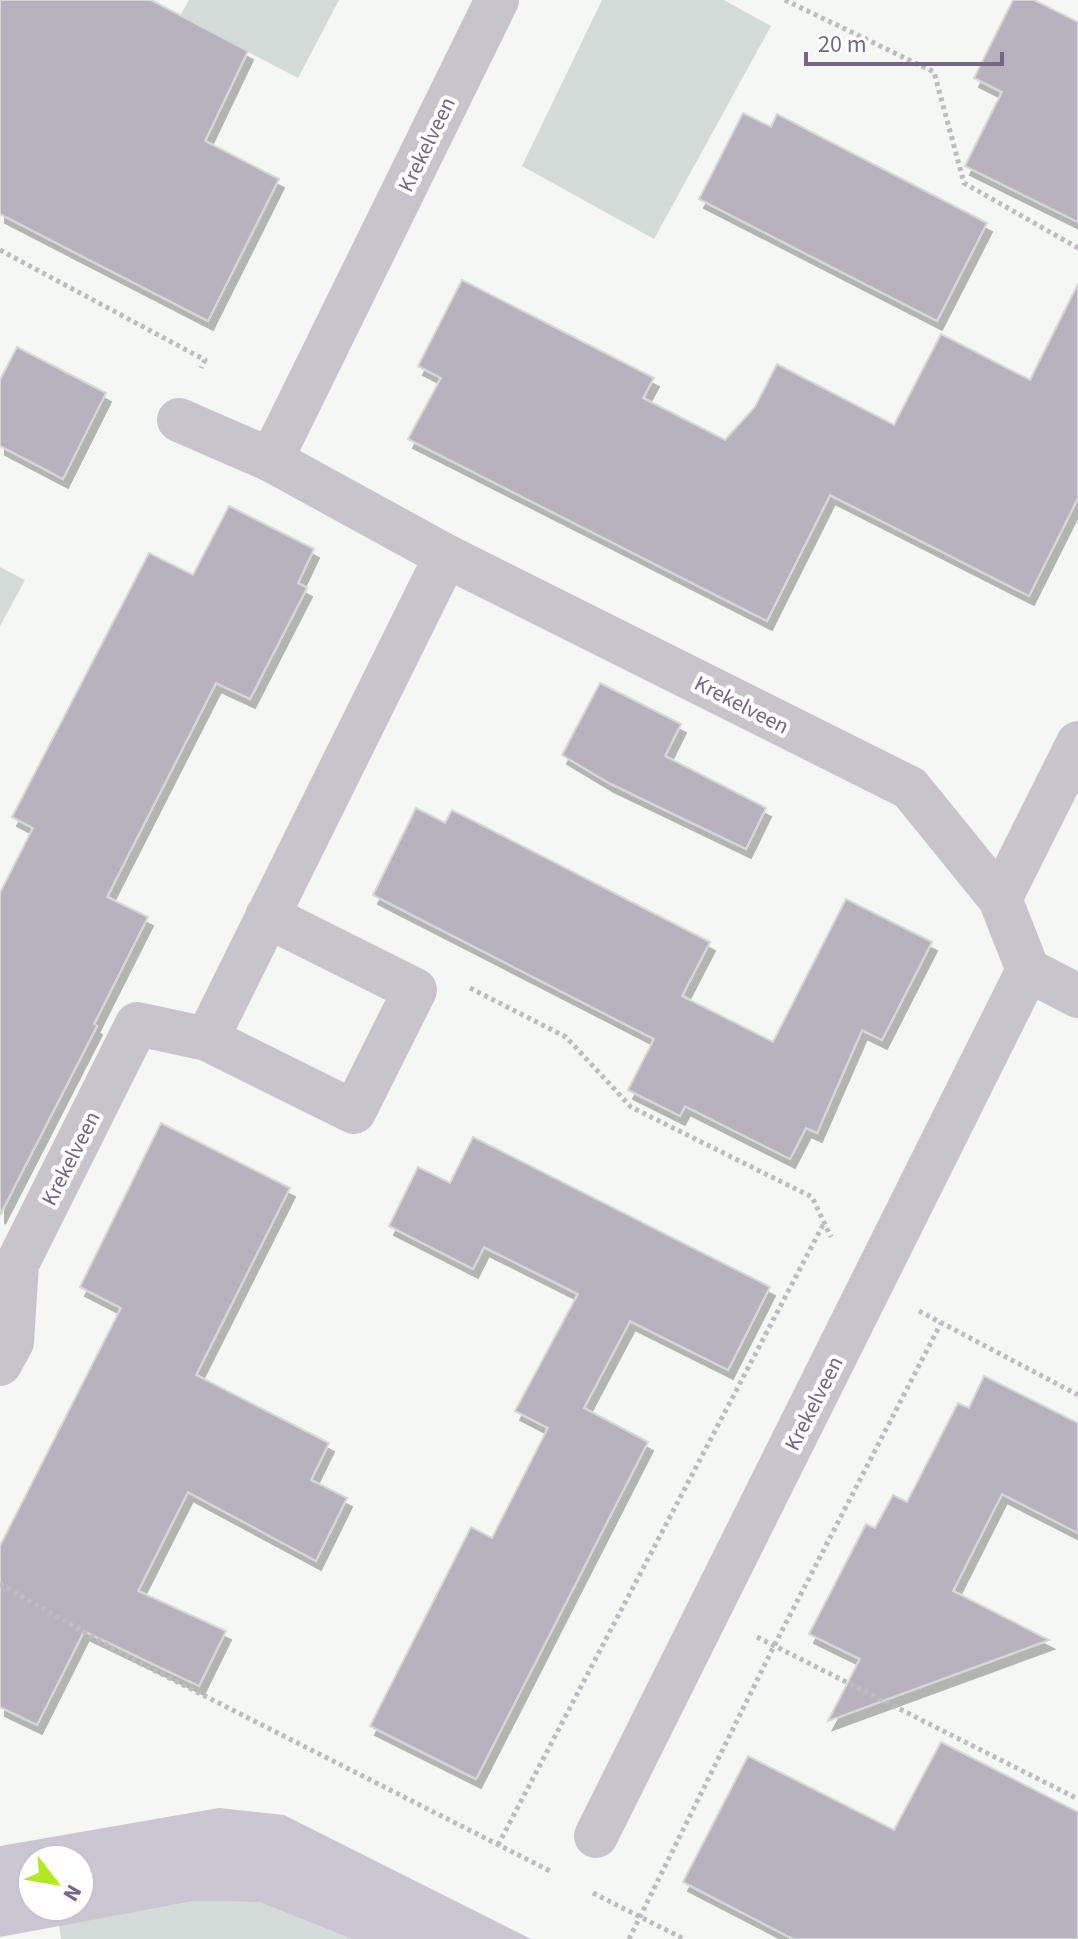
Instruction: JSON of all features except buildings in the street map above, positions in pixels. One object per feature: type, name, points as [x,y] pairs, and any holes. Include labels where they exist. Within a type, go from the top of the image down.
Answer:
[{"type":"street","name":"Krekelveen","points":[[271,460],[497,0]]},
{"type":"street","name":"Krekelveen","points":[[179,420],[271,460],[446,556],[910,788],[1000,899],[1028,970],[596,1836]]},
{"type":"street","points":[[207,1039],[446,556]]},
{"type":"street","points":[[1000,899],[1078,743]]},
{"type":"street","name":"Krekelveen","points":[[0,1364],[12,1342],[17,1264],[137,1024],[207,1039],[354,1112],[415,990],[267,916]]},
{"type":"street","points":[[1028,970],[1078,996]]},
{"type":"path","points":[[785,0],[934,72],[964,183],[1078,248]]},
{"type":"path","points":[[0,250],[205,360],[179,420]]},
{"type":"path","points":[[457,981],[566,1037],[631,1107],[812,1197],[842,1262],[872,1284],[1078,1395]]},
{"type":"path","points":[[498,1845],[824,1223]]},
{"type":"path","points":[[629,1939],[774,1646],[941,1323]]},
{"type":"path","points":[[0,1584],[126,1656],[555,1873]]},
{"type":"path","points":[[708,1612],[1078,1799]]},
{"type":"path","points":[[584,1888],[684,1939]]},
{"type":"shaded area","points":[[189,0],[339,0],[298,78],[180,16]]},
{"type":"shaded area","points":[[602,0],[724,0],[771,26],[654,239],[522,166]]},
{"type":"shaded area","points":[[0,567],[25,580],[0,626]]},
{"type":"shaded area","points":[[219,1808],[284,1815],[531,1939],[352,1939],[259,1902],[194,1901],[96,1919],[96,1843],[17,1843]]},
{"type":"shaded area","points":[[16,1843],[16,1923],[75,1923],[0,1937],[0,1846]]},
{"type":"shaded area","points":[[194,1901],[259,1902],[352,1939],[61,1939],[59,1925],[96,1923],[96,1918]]}]
